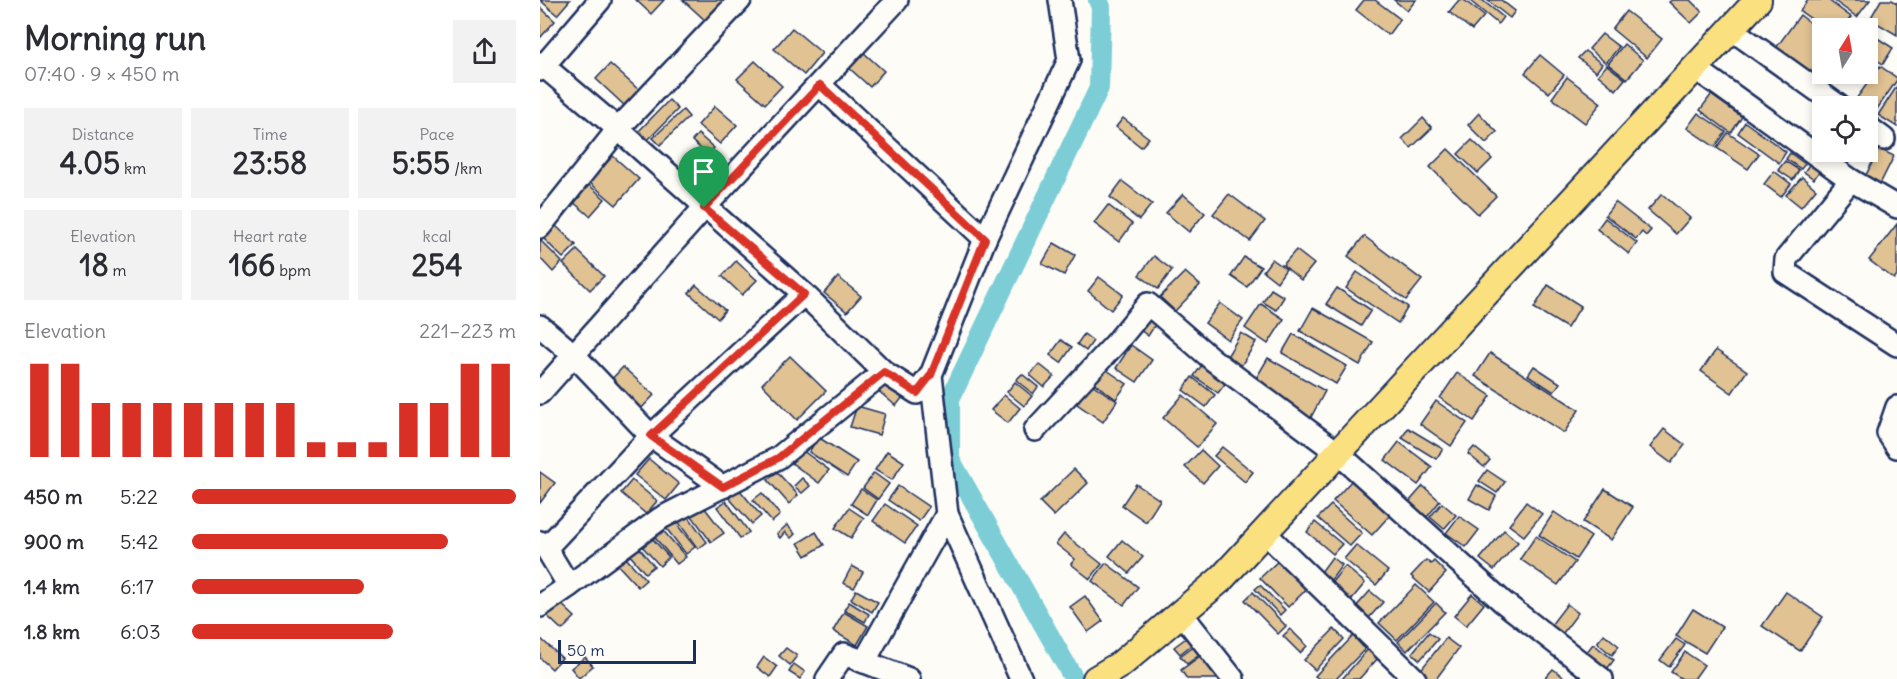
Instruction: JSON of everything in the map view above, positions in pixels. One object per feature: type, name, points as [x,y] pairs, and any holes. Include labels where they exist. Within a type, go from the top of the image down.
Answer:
[{"type":"main road","points":[[1115,673],[1221,579],[1758,0]]},
{"type":"street","points":[[600,0],[541,66],[618,129],[704,208],[804,294],[884,372],[917,393],[931,375],[985,239],[1069,60],[1060,0]]},
{"type":"street","points":[[540,227],[618,129],[740,0]]},
{"type":"street","points":[[540,393],[704,208],[897,0]]},
{"type":"street","points":[[1731,29],[1825,96]]},
{"type":"street","points":[[1695,68],[1851,180],[1897,207]]},
{"type":"street","points":[[820,85],[985,239]]},
{"type":"street","points":[[1851,180],[1786,259],[1785,272],[1897,345]]},
{"type":"street","points":[[569,586],[543,545],[651,436],[804,294]]},
{"type":"street","points":[[1035,430],[1116,343],[1148,304],[1213,360],[1338,453],[1503,602],[1602,679]]},
{"type":"street","points":[[540,326],[573,354],[651,436],[723,487]]},
{"type":"street","points":[[540,606],[661,518],[778,458],[884,372]]},
{"type":"street","points":[[931,375],[947,514],[1021,679]]},
{"type":"street","points":[[1897,407],[1888,433],[1897,447]]},
{"type":"street","points":[[864,662],[947,514]]},
{"type":"street","points":[[1264,532],[1415,679]]},
{"type":"street","points":[[1181,613],[1233,679]]},
{"type":"street","points":[[827,679],[844,654],[909,679]]},
{"type":"building","points":[[540,0],[570,0],[557,15]]},
{"type":"building","points":[[636,0],[664,0],[651,14]]},
{"type":"building","points":[[683,0],[724,0],[727,3],[708,23]]},
{"type":"building","points":[[1364,0],[1375,0],[1400,19],[1388,35],[1356,10]]},
{"type":"building","points":[[1394,0],[1416,0],[1407,11]]},
{"type":"building","points":[[1459,0],[1464,0],[1484,16],[1472,30],[1449,12]]},
{"type":"building","points":[[1469,0],[1482,0],[1503,17],[1498,24]]},
{"type":"building","points":[[1487,0],[1501,0],[1515,11],[1510,18]]},
{"type":"building","points":[[1690,0],[1702,12],[1691,23],[1669,2]]},
{"type":"building","points":[[1808,0],[1828,0],[1851,17],[1812,20],[1800,11]]},
{"type":"building","points":[[1833,0],[1870,0],[1857,17]]},
{"type":"building","points":[[1881,0],[1892,0],[1897,3],[1897,35],[1878,24],[1878,18],[1871,18]]},
{"type":"building","points":[[540,7],[555,21],[540,38]]},
{"type":"building","points":[[1626,11],[1662,39],[1647,58],[1612,29]]},
{"type":"building","points":[[1800,15],[1812,24],[1811,81],[1773,52]]},
{"type":"building","points":[[792,28],[822,53],[804,75],[774,49]]},
{"type":"building","points":[[1602,34],[1619,47],[1606,63],[1589,49]]},
{"type":"building","points":[[1878,38],[1893,48],[1883,64],[1878,61]]},
{"type":"building","points":[[1624,44],[1643,60],[1627,79],[1608,64]]},
{"type":"building","points":[[1585,51],[1602,64],[1596,72],[1578,58]]},
{"type":"building","points":[[863,52],[884,71],[870,87],[848,67]]},
{"type":"building","points":[[1540,55],[1564,75],[1549,93],[1525,73]]},
{"type":"building","points":[[755,61],[782,86],[765,104],[737,79]]},
{"type":"building","points":[[610,64],[640,91],[626,107],[596,79]]},
{"type":"building","points":[[1607,65],[1625,79],[1616,90],[1598,75]]},
{"type":"building","points":[[1880,66],[1897,80],[1878,108],[1878,96],[1858,96],[1867,84],[1878,84]]},
{"type":"building","points":[[1567,77],[1601,103],[1585,123],[1552,98]]},
{"type":"building","points":[[1897,86],[1897,127],[1878,115]]},
{"type":"building","points":[[1711,95],[1742,117],[1731,133],[1700,110]]},
{"type":"building","points":[[669,100],[678,109],[646,142],[637,133]]},
{"type":"building","points":[[715,106],[737,125],[720,144],[698,125]]},
{"type":"building","points":[[683,110],[689,117],[660,145],[653,138]]},
{"type":"building","points":[[1479,113],[1497,132],[1486,143],[1468,125]]},
{"type":"building","points":[[1698,113],[1726,132],[1715,147],[1687,128]]},
{"type":"building","points":[[1123,118],[1149,138],[1141,147],[1116,127]]},
{"type":"building","points":[[1423,118],[1432,128],[1411,148],[1402,139]]},
{"type":"building","points":[[1745,122],[1786,152],[1779,163],[1738,133]]},
{"type":"building","points":[[1728,133],[1759,154],[1748,169],[1717,148]]},
{"type":"building","points":[[698,134],[714,148],[708,155],[692,141]]},
{"type":"building","points":[[1472,140],[1492,159],[1478,173],[1458,154]]},
{"type":"building","points":[[1448,149],[1496,196],[1478,214],[1430,167]]},
{"type":"building","points":[[1879,149],[1894,156],[1879,186],[1864,179],[1872,162],[1878,162]]},
{"type":"building","points":[[1790,153],[1805,164],[1801,169],[1786,159]]},
{"type":"building","points":[[613,156],[639,179],[616,205],[589,182]]},
{"type":"building","points":[[1812,160],[1823,166],[1814,179],[1804,172]]},
{"type":"building","points":[[1785,161],[1799,170],[1793,180],[1778,170]]},
{"type":"building","points":[[1774,171],[1791,184],[1781,197],[1764,184]]},
{"type":"building","points":[[1802,177],[1816,189],[1801,207],[1786,195]]},
{"type":"building","points":[[1122,181],[1152,204],[1139,220],[1110,197]]},
{"type":"building","points":[[589,185],[605,199],[590,216],[573,202]]},
{"type":"building","points":[[1183,194],[1205,213],[1189,232],[1166,213]]},
{"type":"building","points":[[1229,194],[1265,221],[1250,241],[1213,214]]},
{"type":"building","points":[[1662,194],[1690,218],[1676,234],[1648,210]]},
{"type":"building","points":[[1615,202],[1651,230],[1646,236],[1642,232],[1636,239],[1605,215]]},
{"type":"building","points":[[1108,205],[1132,224],[1119,242],[1094,223]]},
{"type":"building","points":[[1605,218],[1637,243],[1629,254],[1597,229]]},
{"type":"building","points":[[1897,224],[1897,275],[1894,279],[1869,260]]},
{"type":"building","points":[[555,225],[576,245],[563,258],[542,237]]},
{"type":"building","points":[[1364,236],[1422,280],[1406,300],[1348,256]]},
{"type":"building","points":[[540,240],[562,262],[553,272],[540,258]]},
{"type":"building","points":[[1054,243],[1075,255],[1064,275],[1042,264]]},
{"type":"building","points":[[577,250],[604,276],[590,290],[563,264]]},
{"type":"building","points":[[1296,250],[1314,264],[1301,280],[1283,265]]},
{"type":"building","points":[[1154,256],[1172,270],[1158,289],[1139,275]]},
{"type":"building","points":[[1244,257],[1261,267],[1247,287],[1231,276]]},
{"type":"building","points":[[1272,259],[1286,269],[1277,282],[1263,271]]},
{"type":"building","points":[[736,261],[757,280],[742,295],[722,276]]},
{"type":"building","points":[[1185,272],[1200,285],[1175,311],[1160,297]]},
{"type":"building","points":[[1357,272],[1408,307],[1398,323],[1346,288]]},
{"type":"building","points":[[838,277],[861,296],[847,312],[824,293]]},
{"type":"building","points":[[1099,277],[1123,295],[1111,310],[1088,291]]},
{"type":"building","points":[[696,285],[725,310],[718,319],[689,293]]},
{"type":"building","points":[[1548,285],[1581,306],[1567,328],[1534,308]]},
{"type":"building","points":[[1337,288],[1371,310],[1361,326],[1326,304]]},
{"type":"building","points":[[1271,289],[1284,297],[1276,310],[1263,302]]},
{"type":"building","points":[[1220,303],[1243,320],[1228,340],[1205,323]]},
{"type":"building","points":[[1261,304],[1284,319],[1268,344],[1245,328]]},
{"type":"building","points":[[1313,308],[1373,342],[1360,365],[1300,331]]},
{"type":"building","points":[[1147,319],[1155,325],[1148,336],[1139,329]]},
{"type":"building","points":[[1241,333],[1256,342],[1236,374],[1222,365]]},
{"type":"building","points":[[1084,334],[1093,341],[1086,351],[1077,344]]},
{"type":"building","points":[[1293,334],[1347,366],[1336,384],[1282,353]]},
{"type":"building","points":[[1061,340],[1072,347],[1061,363],[1050,355]]},
{"type":"building","points":[[1131,345],[1152,360],[1137,382],[1116,368]]},
{"type":"building","points":[[1716,350],[1747,371],[1732,393],[1701,371]]},
{"type":"building","points":[[1490,353],[1579,410],[1564,433],[1475,376]]},
{"type":"building","points":[[790,356],[826,391],[797,420],[762,384]]},
{"type":"building","points":[[1268,358],[1325,391],[1309,421],[1251,387]]},
{"type":"building","points":[[1204,362],[1228,380],[1218,393],[1194,376]]},
{"type":"building","points":[[1039,364],[1054,376],[1044,387],[1030,375]]},
{"type":"building","points":[[1534,366],[1560,383],[1554,392],[1528,375]]},
{"type":"building","points":[[623,367],[654,395],[639,411],[608,383]]},
{"type":"building","points":[[1104,368],[1127,384],[1116,399],[1094,383]]},
{"type":"building","points":[[1457,373],[1491,396],[1474,421],[1440,398]]},
{"type":"building","points":[[1022,374],[1038,387],[1033,394],[1016,380]]},
{"type":"building","points":[[886,377],[906,393],[896,406],[876,389]]},
{"type":"building","points":[[1192,377],[1215,395],[1206,407],[1183,390]]},
{"type":"building","points":[[1015,382],[1032,396],[1024,406],[1007,392]]},
{"type":"building","points":[[1090,383],[1117,401],[1103,422],[1077,404]]},
{"type":"building","points":[[1004,395],[1020,408],[1008,423],[991,410]]},
{"type":"building","points":[[1183,395],[1217,424],[1197,447],[1163,418]]},
{"type":"building","points":[[1436,401],[1467,423],[1451,446],[1420,424]]},
{"type":"building","points":[[857,406],[885,414],[879,435],[850,427]]},
{"type":"building","points":[[1408,428],[1443,449],[1436,459],[1402,438]]},
{"type":"building","points":[[1664,429],[1685,445],[1671,463],[1650,447]]},
{"type":"building","points":[[818,437],[857,462],[847,477],[809,452]]},
{"type":"building","points":[[1399,442],[1432,467],[1418,485],[1385,460]]},
{"type":"building","points":[[1222,447],[1253,472],[1245,482],[1214,456]]},
{"type":"building","points":[[1474,447],[1490,460],[1484,467],[1468,454]]},
{"type":"building","points":[[799,448],[829,470],[819,483],[789,461]]},
{"type":"building","points":[[1201,450],[1218,466],[1203,483],[1185,467]]},
{"type":"building","points":[[887,451],[904,462],[892,480],[875,470]]},
{"type":"building","points":[[649,459],[679,484],[666,500],[635,475]]},
{"type":"building","points":[[1074,469],[1088,483],[1054,516],[1040,502]]},
{"type":"building","points":[[1487,470],[1505,482],[1497,493],[1479,481]]},
{"type":"building","points":[[540,472],[555,483],[540,503]]},
{"type":"building","points":[[777,472],[798,495],[789,504],[768,480]]},
{"type":"building","points":[[874,473],[889,484],[878,499],[863,488]]},
{"type":"building","points":[[802,478],[810,486],[802,493],[794,486]]},
{"type":"building","points":[[632,480],[657,501],[646,514],[621,493]]},
{"type":"building","points":[[1352,480],[1390,515],[1372,535],[1333,501]]},
{"type":"building","points":[[1136,484],[1160,500],[1146,522],[1122,505]]},
{"type":"building","points":[[1477,485],[1496,496],[1489,510],[1469,499]]},
{"type":"building","points":[[898,486],[929,507],[919,521],[888,500]]},
{"type":"building","points":[[1423,486],[1440,501],[1427,517],[1409,502]]},
{"type":"building","points":[[739,489],[761,516],[752,524],[729,498]]},
{"type":"building","points":[[861,489],[877,500],[868,515],[851,504]]},
{"type":"building","points":[[1605,489],[1633,507],[1611,540],[1583,522]]},
{"type":"building","points":[[762,493],[780,515],[772,522],[753,500]]},
{"type":"building","points":[[726,501],[749,532],[740,538],[717,507]]},
{"type":"building","points":[[1526,502],[1542,514],[1524,536],[1509,525]]},
{"type":"building","points":[[1442,503],[1456,515],[1444,529],[1430,517]]},
{"type":"building","points":[[885,504],[917,526],[905,543],[873,521]]},
{"type":"building","points":[[1331,505],[1362,533],[1350,546],[1318,518]]},
{"type":"building","points":[[704,507],[724,533],[711,542],[692,516]]},
{"type":"building","points":[[849,508],[864,518],[851,538],[835,528]]},
{"type":"building","points":[[1554,512],[1591,537],[1576,559],[1539,535]]},
{"type":"building","points":[[686,513],[707,542],[698,549],[677,520]]},
{"type":"building","points":[[1459,516],[1479,530],[1466,547],[1446,533]]},
{"type":"building","points":[[674,521],[695,547],[686,554],[666,528]]},
{"type":"building","points":[[1315,522],[1342,544],[1333,554],[1307,532]]},
{"type":"building","points":[[787,525],[795,534],[791,538],[785,532],[780,538],[777,534]]},
{"type":"building","points":[[660,527],[686,557],[677,564],[652,534]]},
{"type":"building","points":[[1504,530],[1518,542],[1494,570],[1480,559]]},
{"type":"building","points":[[816,532],[824,545],[806,556],[798,543]]},
{"type":"building","points":[[1064,534],[1102,564],[1090,579],[1071,564],[1075,559],[1056,544]]},
{"type":"building","points":[[650,536],[669,557],[660,566],[641,545]]},
{"type":"building","points":[[1536,536],[1575,562],[1558,585],[1520,559]]},
{"type":"building","points":[[1122,540],[1143,557],[1129,573],[1109,556]]},
{"type":"building","points":[[1356,545],[1388,571],[1376,585],[1344,559]]},
{"type":"building","points":[[638,546],[654,566],[645,573],[629,554]]},
{"type":"building","points":[[625,557],[646,580],[638,587],[617,564]]},
{"type":"building","points":[[1332,557],[1342,565],[1331,580],[1321,572]]},
{"type":"building","points":[[1279,560],[1307,589],[1288,607],[1260,578]]},
{"type":"building","points":[[1426,560],[1431,564],[1434,561],[1446,573],[1429,592],[1411,576]]},
{"type":"building","points":[[1106,563],[1138,587],[1124,605],[1092,581]]},
{"type":"building","points":[[852,566],[863,572],[854,588],[843,583]]},
{"type":"building","points":[[1345,566],[1365,583],[1351,600],[1331,583]]},
{"type":"building","points":[[1260,585],[1285,610],[1280,615],[1255,589]]},
{"type":"building","points":[[1416,585],[1434,602],[1397,640],[1379,623]]},
{"type":"building","points":[[856,590],[878,602],[872,612],[851,599]]},
{"type":"building","points":[[1370,591],[1383,602],[1368,619],[1355,608]]},
{"type":"building","points":[[1253,592],[1286,626],[1278,634],[1245,600]]},
{"type":"building","points":[[1786,592],[1823,617],[1800,651],[1762,626]]},
{"type":"building","points":[[1472,594],[1484,604],[1466,626],[1454,616]]},
{"type":"building","points":[[1085,596],[1103,621],[1088,632],[1070,607]]},
{"type":"building","points":[[555,598],[575,617],[562,630],[542,611]]},
{"type":"building","points":[[849,602],[869,614],[865,622],[844,610]]},
{"type":"building","points":[[1436,603],[1445,612],[1407,651],[1398,642]]},
{"type":"building","points":[[1567,604],[1578,613],[1563,633],[1551,625]]},
{"type":"building","points":[[1693,609],[1722,627],[1705,653],[1676,636]]},
{"type":"building","points":[[844,612],[868,626],[857,645],[833,631]]},
{"type":"building","points":[[1290,629],[1307,646],[1300,653],[1283,636]]},
{"type":"building","points":[[1334,629],[1344,639],[1315,670],[1304,660]]},
{"type":"building","points":[[1429,632],[1438,639],[1420,660],[1412,653]]},
{"type":"building","points":[[1604,634],[1619,646],[1612,655],[1597,643]]},
{"type":"building","points":[[1190,635],[1195,642],[1180,654],[1174,647]]},
{"type":"building","points":[[1353,636],[1365,649],[1336,679],[1319,679],[1315,676]]},
{"type":"building","points":[[540,638],[562,658],[552,669],[540,658]]},
{"type":"building","points":[[1446,638],[1459,648],[1436,679],[1429,679],[1419,672]]},
{"type":"building","points":[[1676,639],[1685,645],[1669,667],[1660,660]]},
{"type":"building","points":[[1593,644],[1614,660],[1607,669],[1586,653]]},
{"type":"building","points":[[1195,645],[1202,653],[1187,664],[1180,656]]},
{"type":"building","points":[[786,648],[797,656],[790,665],[779,656]]},
{"type":"building","points":[[1369,648],[1379,657],[1359,679],[1342,679]]},
{"type":"building","points":[[1685,652],[1704,665],[1694,679],[1682,679],[1671,672]]},
{"type":"building","points":[[1203,654],[1222,679],[1187,679],[1181,670]]},
{"type":"building","points":[[585,657],[593,666],[579,678],[571,668]]},
{"type":"building","points":[[764,657],[777,667],[770,677],[757,667]]},
{"type":"building","points":[[794,664],[805,672],[800,679],[789,672]]},
{"type":"building","points":[[1553,669],[1566,679],[1544,679]]},
{"type":"waterway","points":[[1074,679],[950,459],[950,399],[1099,88],[1101,7],[1098,0]]},
{"type":"route","points":[[820,85],[985,239],[931,375],[917,393],[884,372],[778,458],[723,487],[651,436],[804,294],[704,208],[820,85]]}]
